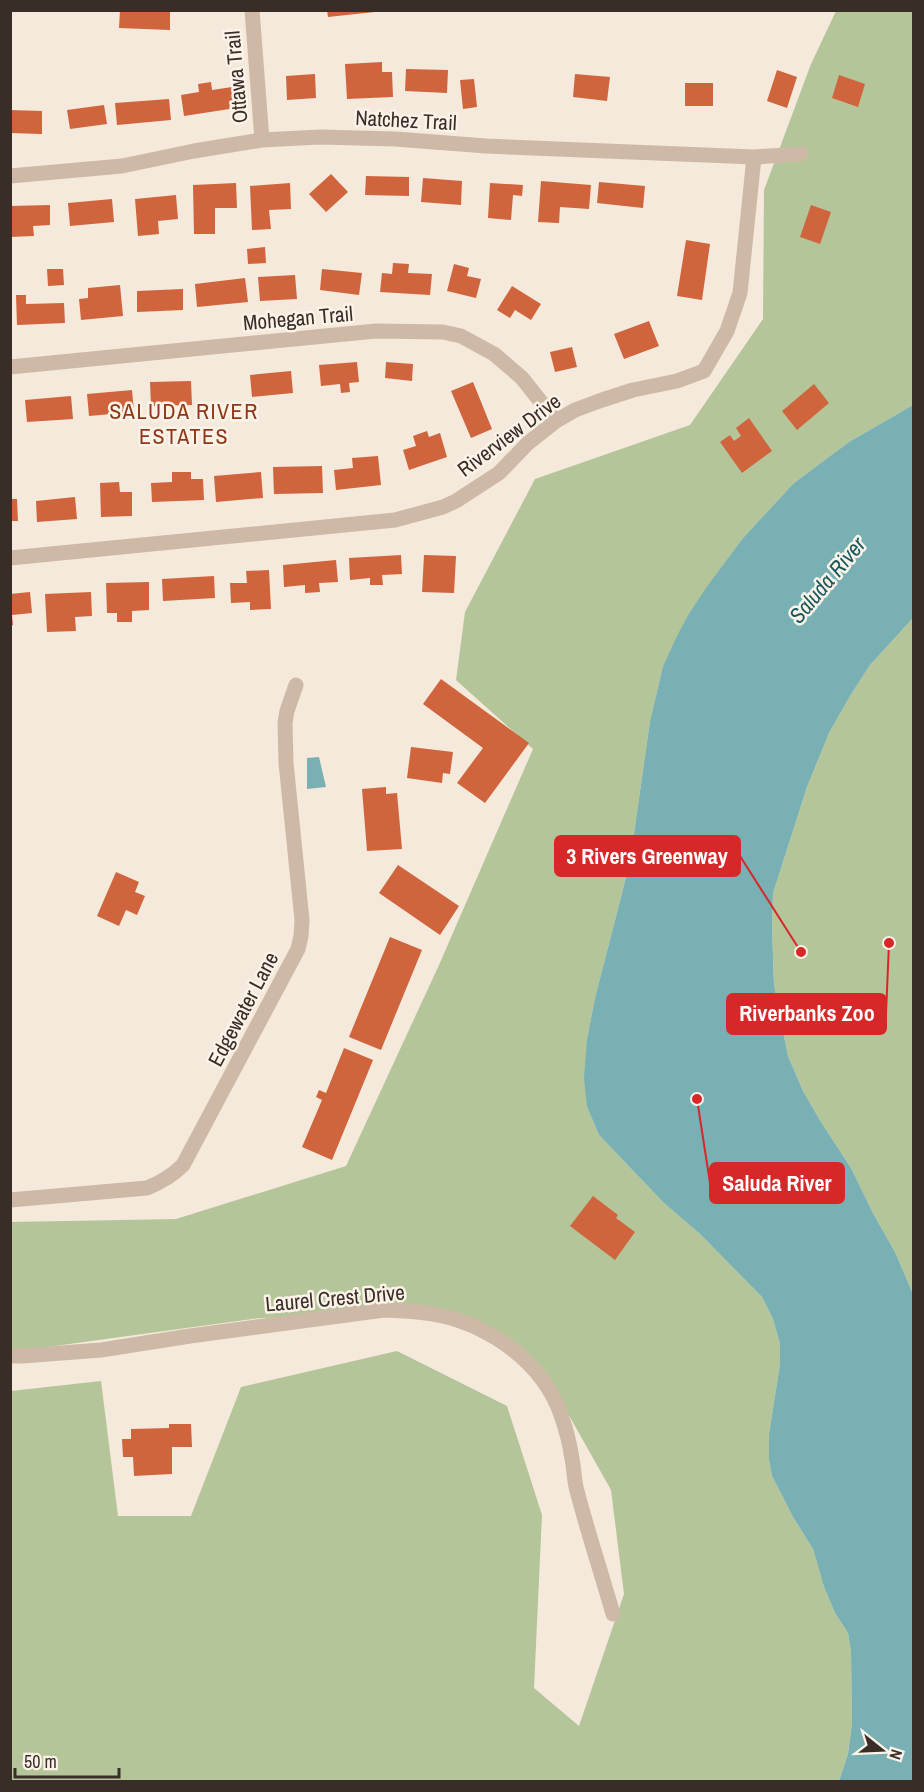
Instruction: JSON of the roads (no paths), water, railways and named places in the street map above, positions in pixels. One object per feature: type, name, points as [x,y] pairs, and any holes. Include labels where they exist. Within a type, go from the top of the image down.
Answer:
[{"type":"street","name":"Ottawa Trail","points":[[252,10],[262,140]]},
{"type":"street","name":"Natchez Trail","points":[[10,176],[122,166],[262,140],[320,137],[754,157],[801,154]]},
{"type":"street","name":"Riverview Drive","points":[[10,558],[395,520],[413,516],[456,501],[499,473],[528,443],[556,421],[575,410],[633,390],[677,381],[704,370],[727,331],[740,292],[754,157]]},
{"type":"street","name":"Mohegan Trail","points":[[10,367],[375,332],[443,332],[461,336],[494,354],[522,378],[556,421]]},
{"type":"street","name":"Edgewater Lane","points":[[10,1200],[147,1188],[163,1182],[183,1165],[298,949],[302,920],[286,763],[285,723],[296,685]]},
{"type":"street","name":"Laurel Crest Drive","points":[[10,1356],[101,1350],[384,1310],[438,1315],[477,1328],[525,1360],[543,1380],[557,1404],[572,1457],[576,1484],[613,1614]]},
{"type":"water","name":"Saluda River","points":[[913,405],[913,618],[870,665],[829,733],[807,787],[773,893],[774,985],[788,1056],[803,1091],[851,1168],[895,1252],[913,1294],[913,1781],[839,1781],[848,1754],[852,1723],[851,1652],[848,1633],[835,1613],[824,1587],[813,1549],[772,1476],[769,1460],[769,1434],[780,1364],[780,1344],[773,1319],[762,1297],[700,1234],[664,1203],[599,1135],[587,1107],[584,1078],[587,1039],[595,998],[630,862],[650,721],[663,666],[677,636],[706,588],[743,538],[794,483],[849,442]]},
{"type":"water","points":[[319,757],[326,787],[307,789],[307,758]]},
{"type":"place","name":"Riverbanks Zoo","points":[[889,943]]},
{"type":"place","name":"3 Rivers Greenway","points":[[801,952]]},
{"type":"place","name":"Saluda River","points":[[697,1099]]},
{"type":"district","name":"SALUDA RIVER ESTATES","points":[[184,424]]}]
